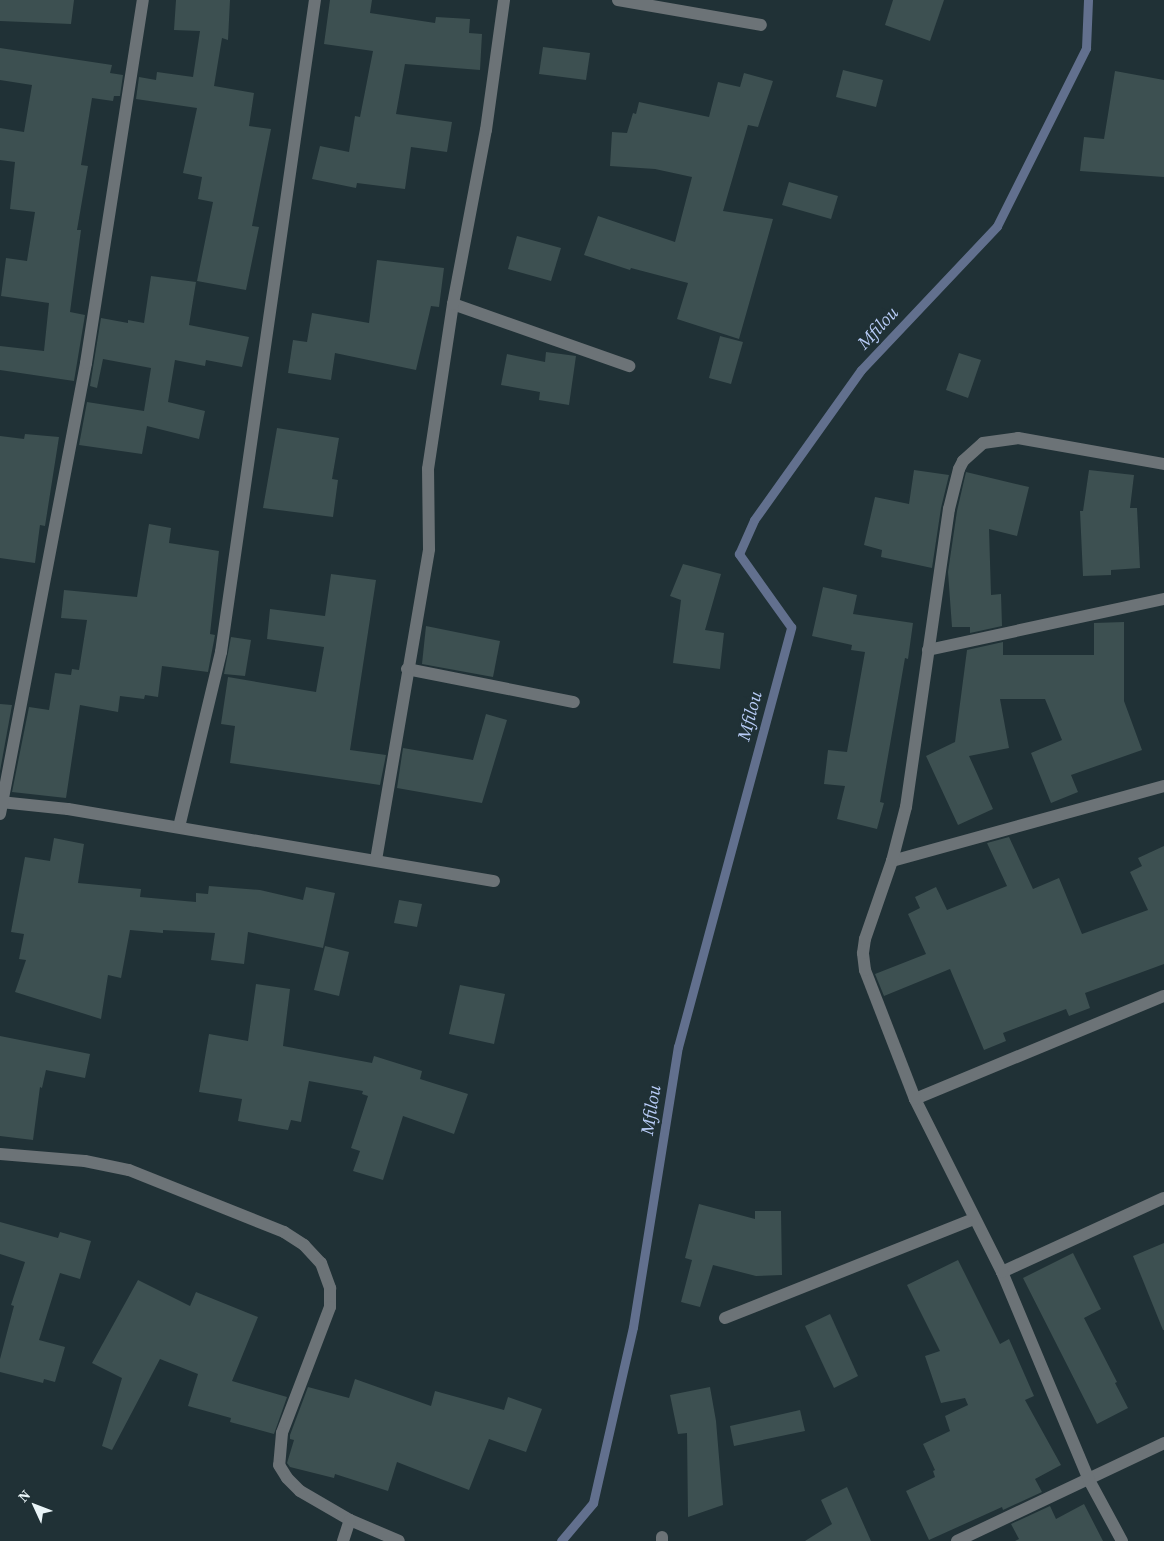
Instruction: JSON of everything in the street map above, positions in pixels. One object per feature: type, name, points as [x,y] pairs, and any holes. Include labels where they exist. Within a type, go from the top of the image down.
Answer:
[{"type":"street","points":[[143,0],[86,363],[1,806],[68,809],[494,881]]},
{"type":"street","points":[[179,827],[221,652],[315,0]]},
{"type":"street","points":[[376,860],[429,548],[428,469],[453,304],[486,130],[504,0]]},
{"type":"street","points":[[618,0],[761,25]]},
{"type":"street","points":[[453,304],[629,366]]},
{"type":"street","points":[[1122,1541],[1089,1480],[1002,1272],[915,1099],[865,970],[863,953],[865,939],[892,861],[906,807],[949,509],[963,461],[983,443],[1018,438],[1164,464]]},
{"type":"street","points":[[928,650],[1164,599]]},
{"type":"street","points":[[407,669],[574,702]]},
{"type":"street","points":[[892,861],[1164,786]]},
{"type":"street","points":[[915,1099],[1164,996]]},
{"type":"street","points":[[0,1154],[85,1161],[129,1170],[284,1232],[304,1245],[321,1263],[330,1288],[330,1307],[282,1433],[279,1465],[287,1478],[300,1490],[350,1520],[399,1541]]},
{"type":"street","points":[[1002,1272],[1164,1198]]},
{"type":"street","points":[[725,1318],[974,1218]]},
{"type":"street","points":[[957,1541],[1164,1443]]},
{"type":"street","points":[[343,1541],[350,1520]]},
{"type":"building","points":[[0,0],[74,0],[71,24],[0,21]]},
{"type":"building","points":[[176,0],[230,0],[228,40],[222,38],[214,86],[254,93],[249,126],[271,129],[252,226],[259,227],[246,290],[197,281],[213,202],[198,199],[202,177],[183,173],[197,108],[136,99],[139,77],[156,80],[157,72],[193,77],[200,31],[174,30]]},
{"type":"building","points":[[330,0],[372,0],[370,13],[435,23],[436,17],[470,19],[469,33],[482,34],[480,70],[405,64],[396,114],[452,122],[447,152],[411,147],[405,189],[357,183],[356,188],[312,179],[320,146],[349,152],[355,116],[360,117],[373,51],[324,44]]},
{"type":"building","points":[[893,0],[944,0],[930,41],[885,25]]},
{"type":"building","points":[[543,47],[590,53],[586,80],[539,74]]},
{"type":"building","points":[[0,48],[112,65],[110,73],[123,75],[120,96],[114,96],[113,101],[92,98],[81,165],[88,166],[77,230],[81,230],[70,312],[85,315],[74,381],[0,370],[0,346],[44,351],[49,303],[1,296],[6,258],[27,261],[35,212],[10,209],[15,162],[0,160],[0,128],[24,132],[32,85],[0,80]]},
{"type":"building","points":[[843,70],[883,80],[876,107],[836,97]]},
{"type":"building","points":[[1115,71],[1164,80],[1164,177],[1080,171],[1084,137],[1104,139]]},
{"type":"building","points":[[744,73],[773,81],[758,127],[748,125],[723,211],[773,219],[739,339],[677,319],[688,283],[631,268],[630,270],[584,255],[598,216],[675,242],[692,177],[655,169],[610,166],[612,132],[627,133],[633,113],[636,114],[639,102],[709,117],[718,82],[740,87]]},
{"type":"building","points":[[789,182],[838,196],[831,219],[782,205]]},
{"type":"building","points":[[517,236],[561,248],[551,281],[508,269]]},
{"type":"building","points":[[377,260],[444,268],[439,307],[431,306],[416,370],[335,353],[331,380],[288,373],[293,340],[307,342],[312,313],[369,323]]},
{"type":"building","points":[[151,276],[196,282],[189,325],[249,337],[242,367],[206,360],[205,366],[175,360],[168,402],[205,411],[199,439],[147,426],[142,454],[79,445],[87,402],[144,411],[151,368],[103,359],[97,388],[90,386],[101,318],[128,323],[128,320],[144,323]]},
{"type":"building","points":[[720,336],[743,342],[731,384],[709,378]]},
{"type":"building","points":[[546,352],[576,356],[569,405],[539,400],[540,392],[501,385],[507,354],[545,362]]},
{"type":"building","points":[[959,353],[981,360],[968,398],[946,390]]},
{"type":"building","points":[[277,428],[339,438],[332,479],[338,480],[333,517],[263,508]]},
{"type":"building","points":[[25,434],[59,437],[45,526],[40,525],[35,563],[0,558],[0,436],[24,439]]},
{"type":"building","points":[[914,470],[949,475],[941,508],[932,568],[881,557],[882,550],[864,545],[875,497],[909,504]]},
{"type":"building","points":[[1089,470],[1134,475],[1130,508],[1137,508],[1140,568],[1111,570],[1111,575],[1083,576],[1080,511],[1083,511]]},
{"type":"building","points":[[966,472],[1029,487],[1017,536],[989,529],[991,595],[1001,594],[1002,626],[970,633],[970,627],[952,627],[948,572],[957,511]]},
{"type":"building","points":[[149,524],[171,528],[169,543],[219,551],[210,634],[215,635],[208,672],[162,666],[158,697],[145,695],[144,699],[120,696],[118,712],[80,705],[66,798],[12,792],[29,707],[49,710],[55,673],[71,675],[72,669],[79,670],[87,620],[61,618],[64,590],[137,597]]},
{"type":"building","points":[[683,564],[721,574],[705,630],[724,633],[720,669],[673,663],[681,600],[670,596]]},
{"type":"building","points":[[331,574],[376,580],[350,750],[386,755],[380,785],[230,763],[235,726],[221,724],[228,677],[316,692],[324,647],[267,639],[270,609],[325,616]]},
{"type":"building","points":[[823,587],[857,595],[853,614],[913,623],[908,659],[905,658],[880,802],[884,803],[877,829],[837,819],[845,786],[824,784],[828,750],[847,752],[865,652],[851,650],[852,645],[812,636]]},
{"type":"building","points":[[1124,622],[1124,701],[1142,750],[1071,775],[1078,792],[1051,803],[1031,753],[1062,740],[1045,699],[1000,699],[1009,748],[969,756],[993,809],[958,825],[926,756],[955,742],[967,650],[1003,642],[1003,655],[1094,655],[1094,623]]},
{"type":"building","points":[[426,626],[500,641],[493,677],[422,664]]},
{"type":"building","points":[[231,637],[251,640],[245,676],[224,674]]},
{"type":"building","points":[[0,704],[12,705],[0,771]]},
{"type":"building","points":[[486,714],[507,720],[482,803],[397,788],[403,748],[473,760]]},
{"type":"building","points":[[1009,837],[1033,889],[1059,878],[1082,934],[1148,910],[1130,872],[1142,866],[1138,858],[1164,846],[1164,964],[1085,993],[1090,1008],[1069,1016],[1066,1009],[1003,1033],[1006,1041],[984,1050],[950,969],[884,996],[875,974],[926,954],[908,914],[920,908],[915,897],[936,887],[947,910],[1007,886],[987,843]]},
{"type":"building","points":[[54,838],[84,844],[78,883],[141,889],[140,897],[196,902],[196,893],[208,894],[209,886],[260,890],[303,900],[306,887],[335,893],[323,948],[248,932],[244,964],[211,960],[215,933],[163,930],[163,933],[130,930],[121,978],[108,975],[101,1019],[15,992],[26,960],[19,959],[24,934],[11,932],[25,857],[50,861]]},
{"type":"building","points":[[399,900],[422,904],[417,927],[394,923]]},
{"type":"building","points":[[325,946],[349,952],[339,996],[314,990]]},
{"type":"building","points":[[256,984],[290,989],[283,1046],[372,1063],[374,1056],[422,1071],[420,1079],[468,1094],[454,1134],[403,1116],[383,1180],[353,1171],[360,1151],[351,1148],[368,1096],[362,1094],[363,1091],[309,1081],[301,1122],[291,1120],[288,1130],[238,1121],[242,1099],[199,1092],[209,1034],[248,1041]]},
{"type":"building","points":[[460,985],[505,994],[494,1044],[449,1034]]},
{"type":"building","points":[[0,1036],[90,1054],[85,1078],[46,1070],[42,1088],[40,1087],[33,1140],[0,1136]]},
{"type":"building","points":[[699,1204],[755,1219],[755,1211],[781,1211],[782,1275],[756,1276],[713,1265],[700,1307],[681,1302],[692,1260],[685,1258]]},
{"type":"building","points":[[0,1222],[58,1238],[60,1232],[91,1241],[80,1279],[60,1273],[39,1340],[65,1347],[55,1382],[44,1379],[43,1383],[0,1372],[0,1359],[14,1306],[11,1305],[25,1262],[0,1254]]},
{"type":"building","points":[[1164,1243],[1164,1330],[1163,1330],[1133,1256]]},
{"type":"building","points":[[1073,1253],[1101,1309],[1084,1318],[1117,1382],[1115,1383],[1128,1408],[1097,1424],[1023,1278]]},
{"type":"building","points":[[958,1260],[1000,1344],[1009,1339],[1034,1396],[1025,1400],[1061,1465],[1035,1479],[1042,1492],[1003,1510],[1002,1507],[929,1540],[906,1491],[935,1477],[933,1471],[935,1470],[923,1444],[950,1431],[945,1416],[968,1405],[965,1398],[941,1403],[925,1356],[940,1351],[907,1285]]},
{"type":"building","points":[[138,1280],[190,1306],[196,1292],[258,1317],[232,1381],[287,1397],[274,1434],[230,1422],[231,1418],[188,1406],[198,1374],[160,1359],[112,1450],[102,1446],[122,1378],[92,1363]]},
{"type":"building","points":[[830,1314],[858,1376],[834,1388],[805,1326]]},
{"type":"building","points":[[355,1379],[431,1406],[435,1391],[504,1410],[508,1397],[542,1409],[526,1452],[489,1439],[469,1490],[397,1462],[388,1491],[335,1474],[334,1478],[290,1467],[287,1463],[294,1440],[290,1439],[290,1435],[308,1387],[349,1398]]},
{"type":"building","points":[[710,1387],[716,1421],[723,1505],[688,1517],[687,1433],[678,1434],[670,1395]]},
{"type":"building","points":[[800,1410],[805,1431],[734,1446],[730,1426]]},
{"type":"building","points":[[847,1487],[871,1541],[805,1541],[832,1524],[821,1500]]},
{"type":"building","points":[[1084,1504],[1103,1541],[1015,1541],[1019,1539],[1011,1524],[1050,1506],[1056,1519]]},
{"type":"waterway","name":"Mfilou","points":[[561,1541],[593,1503],[633,1327],[678,1047],[791,627],[739,554],[754,520],[861,370],[997,226],[1086,48],[1088,0]]}]
